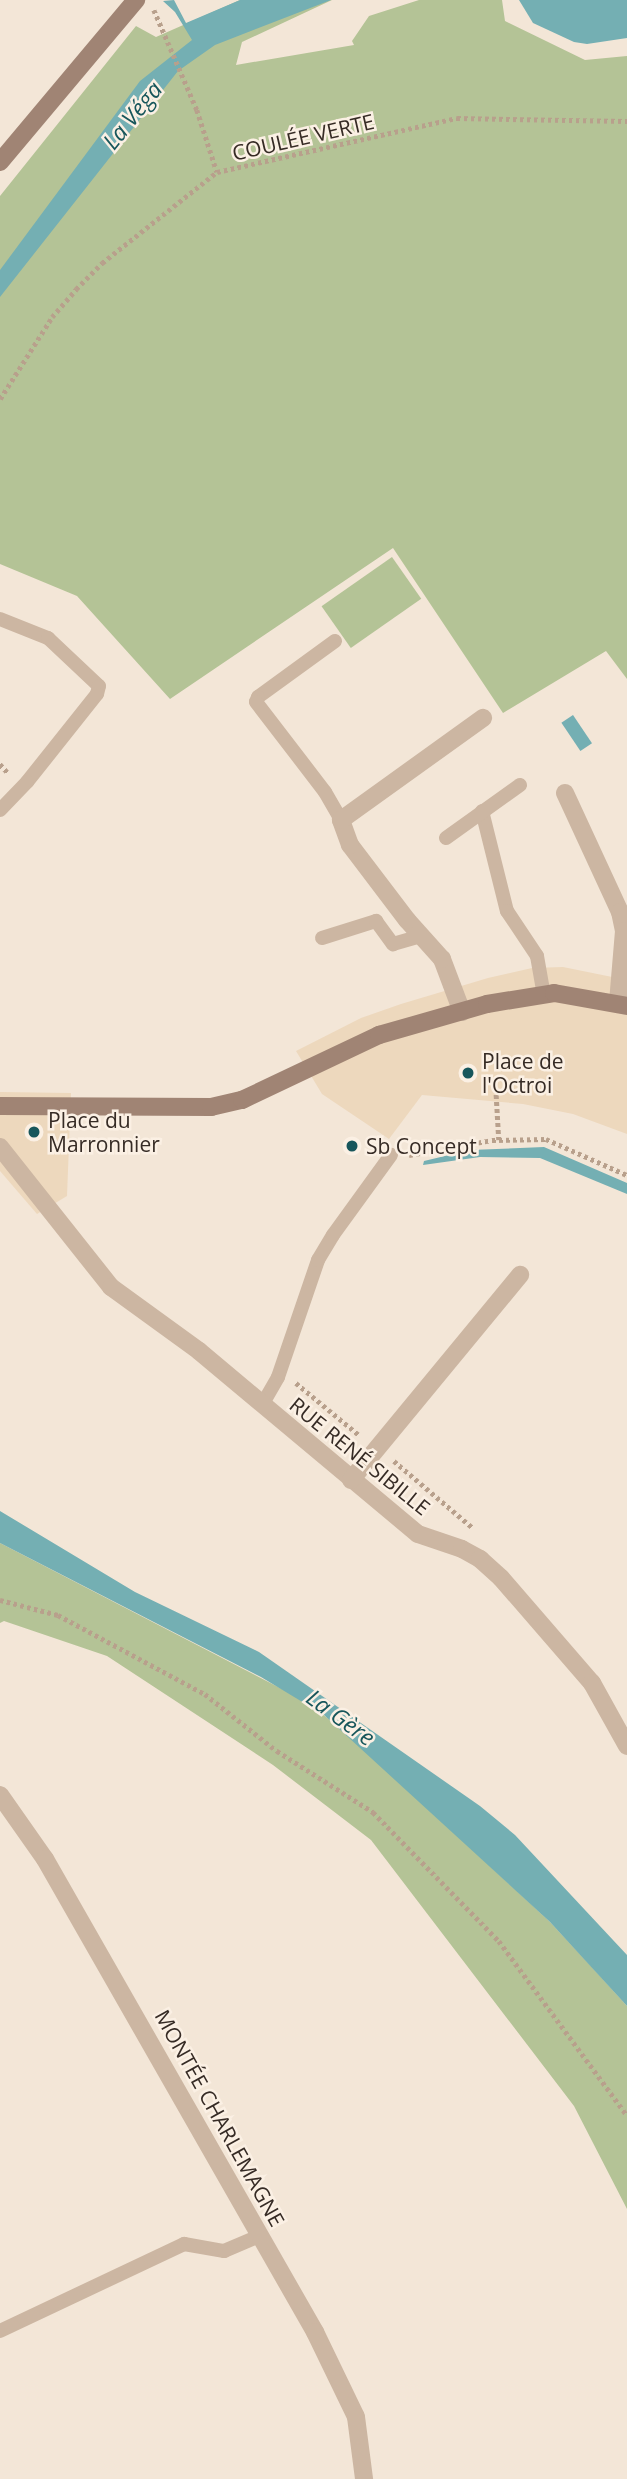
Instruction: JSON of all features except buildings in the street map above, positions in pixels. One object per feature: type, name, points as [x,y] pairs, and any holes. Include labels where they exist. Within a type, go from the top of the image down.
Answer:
[{"type":"main road","points":[[0,162],[136,0]]},
{"type":"main road","points":[[0,1106],[211,1107],[242,1100],[379,1035],[487,1004],[544,994],[622,1004]]},
{"type":"street","points":[[462,1012],[447,967],[350,845],[341,820],[483,718]]},
{"type":"street","points":[[565,793],[620,912],[624,931],[622,1004]]},
{"type":"street","name":"RUE RENÉ SIBILLE","points":[[0,1147],[111,1287],[199,1351],[418,1534],[462,1549],[480,1559],[501,1578],[592,1684],[627,1746]]},
{"type":"street","points":[[351,1480],[520,1275]]},
{"type":"street","name":"MONTÉE CHARLEMAGNE","points":[[0,1795],[45,1859],[315,2332],[356,2417],[364,2479]]},
{"type":"lane","points":[[0,619],[48,638],[99,687],[97,694],[27,782],[0,810]]},
{"type":"lane","points":[[335,641],[258,697],[256,702],[325,792],[341,820]]},
{"type":"lane","points":[[446,838],[520,785]]},
{"type":"lane","points":[[482,811],[507,911],[537,956],[544,994]]},
{"type":"lane","points":[[322,938],[376,921],[393,944],[421,936]]},
{"type":"lane","points":[[262,1405],[278,1377],[318,1261],[333,1235],[391,1155]]},
{"type":"lane","points":[[0,2330],[184,2244],[225,2251],[260,2236]]},
{"type":"path","points":[[163,28],[197,110],[217,172]]},
{"type":"path","name":"COULÉE VERTE","points":[[0,399],[52,317],[76,289],[102,263],[217,172],[457,118],[627,121]]},
{"type":"path","points":[[496,1088],[499,1140]]},
{"type":"path","points":[[391,1155],[422,1154],[499,1140],[546,1139],[627,1175]]},
{"type":"path","points":[[0,1600],[58,1615],[205,1694],[277,1751],[373,1812],[499,1941],[627,2115]]},
{"type":"green space","points":[[240,0],[332,0],[242,42],[236,65],[354,45],[352,41],[369,16],[419,0],[502,0],[505,21],[585,60],[627,56],[627,679],[606,651],[503,713],[393,548],[170,699],[77,596],[0,564],[0,196],[136,26],[156,37]]},
{"type":"green space","points":[[392,557],[421,599],[351,648],[322,606]]},
{"type":"green space","points":[[0,1543],[307,1702],[354,1739],[550,1922],[627,2006],[627,2209],[574,2106],[371,1840],[273,1765],[107,1656],[4,1621],[0,1623]]},
{"type":"shaded area","name":"Place de l'Octroi","points":[[563,967],[627,980],[627,1134],[573,1114],[523,1104],[422,1095],[389,1139],[322,1094],[296,1051],[361,1018],[401,1004],[488,978],[532,968]]},
{"type":"shaded area","name":"Place du Marronnier","points":[[0,1092],[71,1093],[67,1196],[37,1214],[0,1171]]},
{"type":"water","name":"La Véga","points":[[174,0],[186,23],[240,0],[331,0],[215,45],[178,71],[0,297],[0,270],[140,81],[192,40],[175,12],[163,1]]},
{"type":"water","points":[[519,0],[627,0],[627,38],[587,44],[574,42],[533,23]]},
{"type":"water","points":[[573,715],[592,743],[580,751],[561,723]]},
{"type":"water","points":[[544,1147],[627,1183],[627,1194],[540,1158],[480,1157],[423,1165],[424,1161],[470,1150]]},
{"type":"water","name":"La Gère","points":[[0,1511],[135,1592],[259,1652],[480,1806],[515,1835],[627,1955],[627,2006],[550,1922],[324,1715],[261,1677],[0,1543]]},
{"type":"place","name":"Place de l'Octroi","points":[[468,1073]]},
{"type":"place","name":"Place du Marronnier","points":[[34,1132]]},
{"type":"place","name":"Sb Concept","points":[[352,1146]]}]
